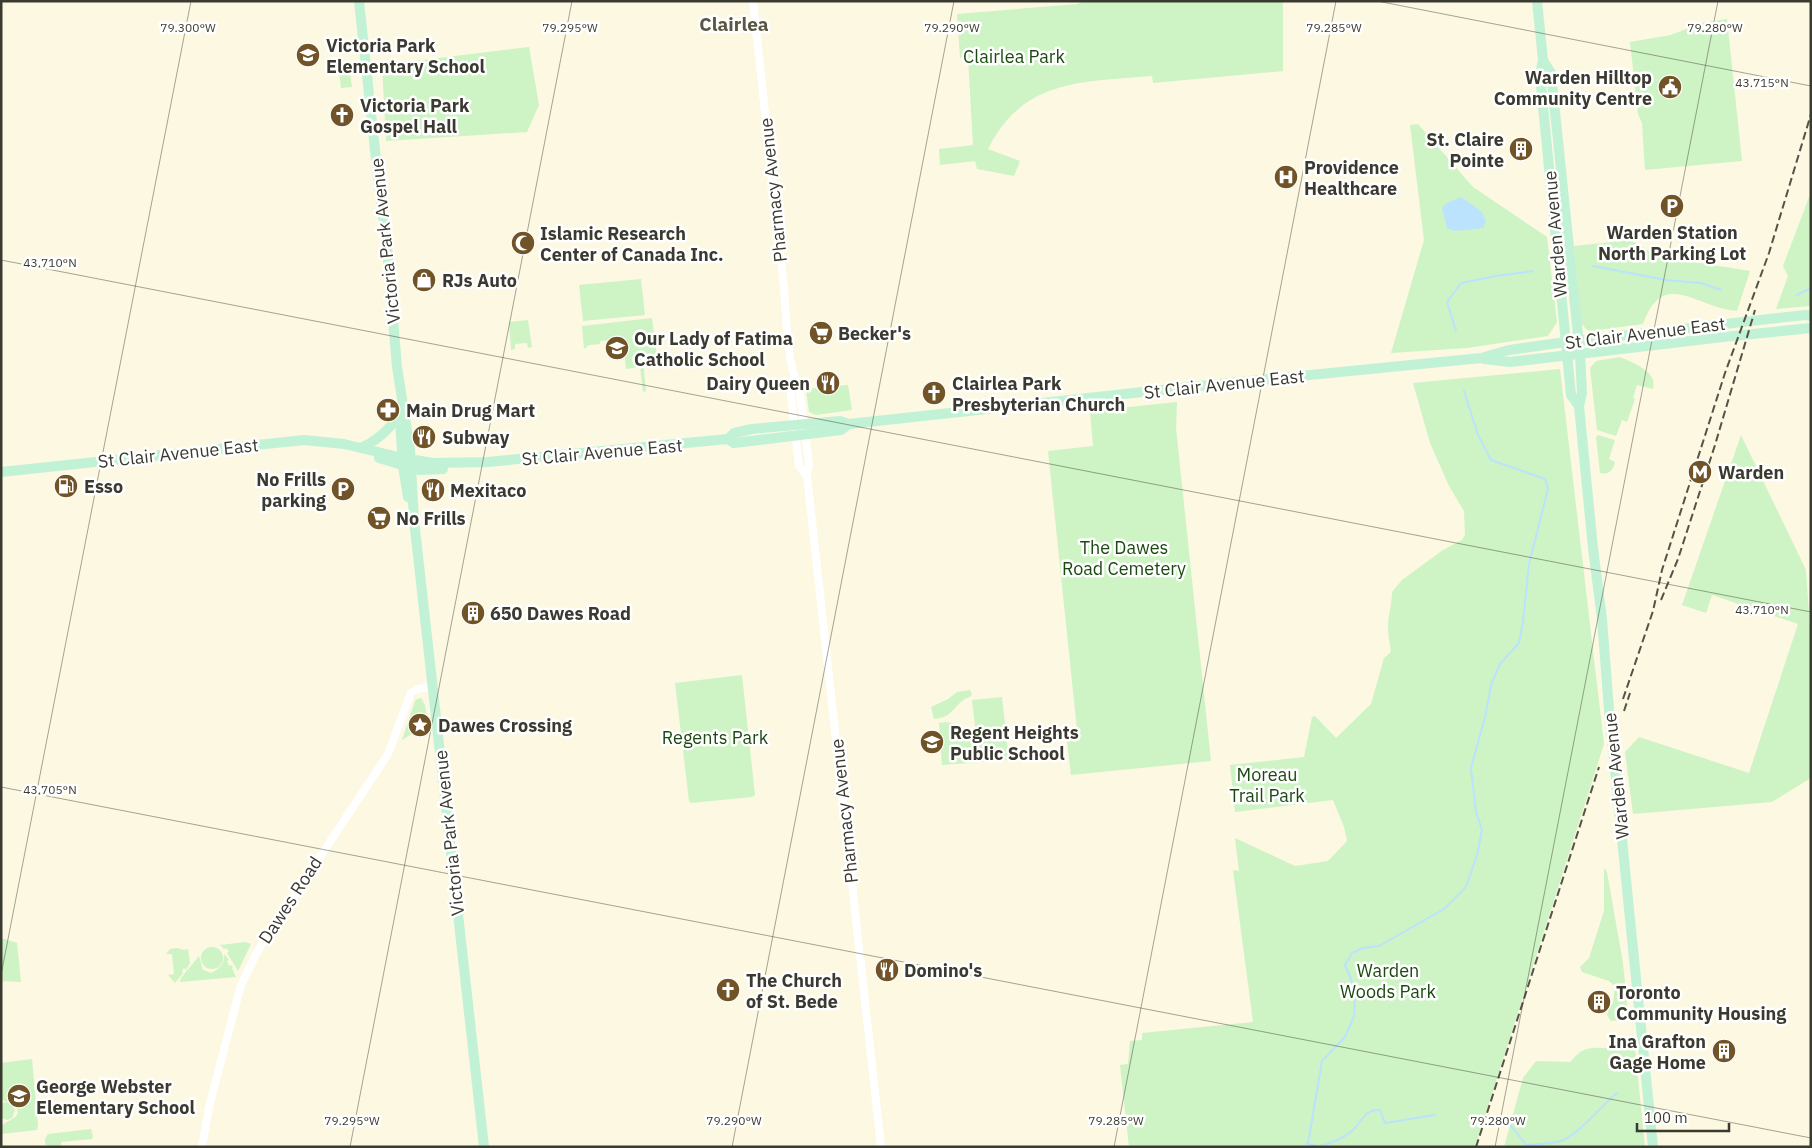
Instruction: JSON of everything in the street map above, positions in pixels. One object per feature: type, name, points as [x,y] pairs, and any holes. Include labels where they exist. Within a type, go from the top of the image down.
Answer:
[{"type":"main road","name":"Victoria Park Avenue","points":[[359,1],[387,248],[400,391],[400,412],[407,463]]},
{"type":"main road","name":"Warden Avenue","points":[[1537,1],[1543,60],[1540,75],[1571,395],[1579,406]]},
{"type":"main road","name":"Warden Avenue","points":[[1543,60],[1550,73],[1580,354],[1582,393],[1579,406],[1592,548],[1602,619],[1609,710],[1653,1147]]},
{"type":"main road","name":"St Clair Avenue East","points":[[1,472],[304,440],[359,447],[407,463],[476,463],[570,456],[728,440],[736,432],[841,430],[849,424],[1188,387],[1481,358],[1509,350],[1578,340],[1811,316]]},
{"type":"main road","name":"St Clair Avenue East","points":[[1481,358],[1510,362],[1811,328]]},
{"type":"main road","name":"Victoria Park Avenue","points":[[400,391],[406,416],[407,494],[414,520],[484,1147]]},
{"type":"main road","points":[[359,447],[381,437],[396,420],[400,412]]},
{"type":"street","name":"Pharmacy Avenue","points":[[753,1],[788,340],[794,378],[790,387],[799,430],[809,464],[807,476],[881,1147]]},
{"type":"street","name":"Dawes Road","points":[[202,1147],[209,1107],[238,996],[256,952],[388,754],[412,692],[418,688],[433,687]]},
{"type":"green space","name":"Clairlea Park","points":[[1085,1],[1283,1],[1283,71],[1153,83],[1152,76],[1079,83],[1058,88],[1037,96],[1019,108],[1002,126],[988,149],[1020,161],[1014,176],[977,169],[975,161],[940,165],[939,149],[973,145],[968,58],[960,58],[957,14],[1077,4]]},
{"type":"green space","points":[[1727,19],[1742,161],[1645,170],[1642,123],[1638,114],[1630,42],[1671,35],[1701,23]]},
{"type":"green space","points":[[529,47],[539,105],[527,132],[386,141],[382,65]]},
{"type":"green space","points":[[339,71],[350,73],[352,87],[341,88]]},
{"type":"green space","points":[[1418,124],[1473,187],[1547,237],[1557,322],[1548,336],[1467,348],[1391,353],[1424,240],[1410,125]]},
{"type":"green space","points":[[1811,192],[1811,306],[1776,309],[1788,276],[1783,266]]},
{"type":"green space","points":[[1631,240],[1657,256],[1750,271],[1737,311],[1719,308],[1683,295],[1674,294],[1657,300],[1643,324],[1587,330],[1581,323],[1574,246]]},
{"type":"green space","points":[[641,279],[645,315],[583,321],[579,285]]},
{"type":"green space","points":[[652,318],[657,357],[643,359],[646,391],[643,392],[640,367],[626,369],[623,339],[600,341],[600,344],[589,345],[584,349],[582,326]]},
{"type":"green space","points":[[528,320],[532,347],[528,348],[527,343],[515,344],[515,349],[511,350],[509,322]]},
{"type":"green space","points":[[1620,357],[1643,368],[1652,377],[1654,383],[1653,389],[1637,385],[1633,398],[1635,399],[1627,422],[1622,420],[1616,436],[1597,430],[1590,368],[1596,361]]},
{"type":"green space","name":"Warden Woods Park","points":[[1560,369],[1604,744],[1475,1147],[1129,1147],[1120,1065],[1128,1064],[1130,1041],[1142,1040],[1142,1033],[1253,1022],[1233,870],[1239,871],[1235,838],[1295,866],[1328,861],[1347,841],[1344,827],[1333,800],[1235,812],[1230,765],[1304,757],[1312,717],[1315,716],[1336,738],[1371,704],[1384,658],[1391,652],[1388,628],[1392,592],[1402,580],[1443,550],[1462,540],[1465,535],[1464,511],[1449,486],[1430,443],[1413,383]]},
{"type":"green space","points":[[848,385],[852,410],[816,415],[809,412],[806,389]]},
{"type":"green space","name":"The Dawes Road Cemetery","points":[[1177,402],[1176,428],[1211,761],[1071,775],[1067,741],[1078,739],[1048,451],[1093,446],[1090,411]]},
{"type":"green space","points":[[1598,435],[1615,440],[1609,459],[1615,462],[1609,473],[1600,473],[1596,437]]},
{"type":"green space","points":[[1741,435],[1806,570],[1811,643],[1811,778],[1772,802],[1633,814],[1625,752],[1639,737],[1749,773],[1798,624],[1712,595],[1706,613],[1682,605]]},
{"type":"green space","name":"Regents Park","points":[[742,675],[755,795],[752,797],[691,803],[689,801],[675,683]]},
{"type":"green space","points":[[970,690],[972,695],[949,714],[934,719],[931,707],[948,699],[957,692]]},
{"type":"green space","points":[[1002,697],[1009,760],[942,765],[939,723],[949,722],[959,725],[976,735],[972,700]]},
{"type":"green space","points":[[421,698],[425,705],[428,724],[402,740],[415,701]]},
{"type":"green space","points":[[1604,868],[1607,872],[1623,963],[1628,1013],[1628,1019],[1611,1021],[1607,1015],[1613,1003],[1615,986],[1609,981],[1582,972],[1580,967],[1589,958],[1604,911]]},
{"type":"green space","points":[[1,938],[17,943],[21,982],[1,981]]},
{"type":"green space","points":[[246,942],[251,944],[238,971],[227,953],[229,951],[220,945]]},
{"type":"green space","points":[[212,947],[220,950],[223,958],[220,966],[212,969],[204,966],[201,958],[204,950]]},
{"type":"green space","points":[[170,949],[188,949],[190,963],[186,970],[184,968],[183,973],[175,983],[168,975],[174,974],[172,954],[166,954]]},
{"type":"green space","points":[[224,954],[229,960],[227,961],[229,966],[232,965],[236,977],[180,982],[181,978],[199,956],[203,970],[211,973],[221,965],[224,960]]},
{"type":"green space","points":[[1635,1047],[1645,1147],[1504,1147],[1523,1078],[1536,1061],[1570,1062],[1579,1053],[1587,1049],[1629,1049]]},
{"type":"green space","points":[[32,1059],[37,1130],[1,1134],[2,1125],[16,1117],[18,1111],[12,1103],[1,1100],[1,1063]]},
{"type":"green space","points":[[5,1102],[11,1103],[15,1110],[12,1118],[7,1120],[1,1118],[1,1104]]},
{"type":"green space","points":[[91,1129],[92,1139],[61,1142],[61,1146],[49,1147],[45,1144],[48,1134]]},
{"type":"water","points":[[1461,197],[1482,212],[1486,221],[1483,228],[1455,231],[1447,228],[1442,208],[1447,203]]},
{"type":"waterway","points":[[1593,266],[1666,280],[1701,283],[1721,290]]},
{"type":"waterway","points":[[1456,331],[1447,302],[1461,283],[1533,271]]},
{"type":"waterway","points":[[1797,295],[1811,288]]},
{"type":"waterway","points":[[1306,1147],[1322,1061],[1345,1037],[1354,1016],[1355,989],[1345,965],[1352,953],[1363,948],[1379,946],[1444,909],[1466,887],[1477,855],[1482,830],[1476,812],[1471,768],[1486,713],[1491,685],[1500,664],[1519,643],[1529,564],[1548,489],[1545,479],[1491,460],[1478,435],[1464,391]]},
{"type":"waterway","points":[[1508,1122],[1526,1145],[1561,1141],[1582,1127],[1617,1093]]},
{"type":"waterway","points":[[1307,1144],[1319,1146],[1341,1138],[1352,1131],[1367,1114],[1375,1110],[1380,1110],[1385,1123],[1435,1115]]},
{"type":"railway","points":[[1623,699],[1653,611],[1662,570],[1725,373],[1769,253],[1811,114]]},
{"type":"railway","points":[[1661,600],[1678,559],[1715,445],[1755,310]]},
{"type":"railway","points":[[1624,711],[1630,693]]},
{"type":"railway","points":[[1476,1147],[1599,767]]},
{"type":"place","name":"Victoria Park Elementary School","points":[[308,55]]},
{"type":"place","name":"Warden Hilltop Community Centre","points":[[1670,87]]},
{"type":"place","name":"Victoria Park Gospel Hall","points":[[342,115]]},
{"type":"place","name":"St. Claire Pointe","points":[[1521,149]]},
{"type":"place","name":"Providence Healthcare","points":[[1286,177]]},
{"type":"place","name":"Warden Station North Parking Lot","points":[[1672,206]]},
{"type":"place","name":"Islamic Research Center of Canada Inc.","points":[[523,243]]},
{"type":"place","name":"RJs Auto","points":[[424,280]]},
{"type":"place","name":"Becker's","points":[[821,333]]},
{"type":"place","name":"Our Lady of Fatima Catholic School","points":[[617,348]]},
{"type":"place","name":"Dairy Queen","points":[[828,383]]},
{"type":"place","name":"Clairlea Park Presbyterian Church","points":[[934,393]]},
{"type":"place","name":"Main Drug Mart","points":[[388,410]]},
{"type":"place","name":"Subway","points":[[424,437]]},
{"type":"place","name":"Warden","points":[[1700,472]]},
{"type":"place","name":"Esso","points":[[66,486]]},
{"type":"place","name":"No Frills parking","points":[[343,489]]},
{"type":"place","name":"Mexitaco","points":[[433,490]]},
{"type":"place","name":"No Frills","points":[[379,518]]},
{"type":"place","name":"650 Dawes Road","points":[[473,613]]},
{"type":"place","name":"Dawes Crossing","points":[[420,725]]},
{"type":"place","name":"Regent Heights Public School","points":[[932,742]]},
{"type":"place","name":"Domino's","points":[[887,970]]},
{"type":"place","name":"The Church of St. Bede","points":[[728,990]]},
{"type":"place","name":"Toronto Community Housing","points":[[1599,1002]]},
{"type":"place","name":"Ina Grafton Gage Home","points":[[1724,1051]]},
{"type":"place","name":"George Webster Elementary School","points":[[19,1096]]},
{"type":"district","name":"Clairlea","points":[[734,24]]},
{"type":"park label","name":"Moreau Trail Park","points":[[1267,784]]}]
